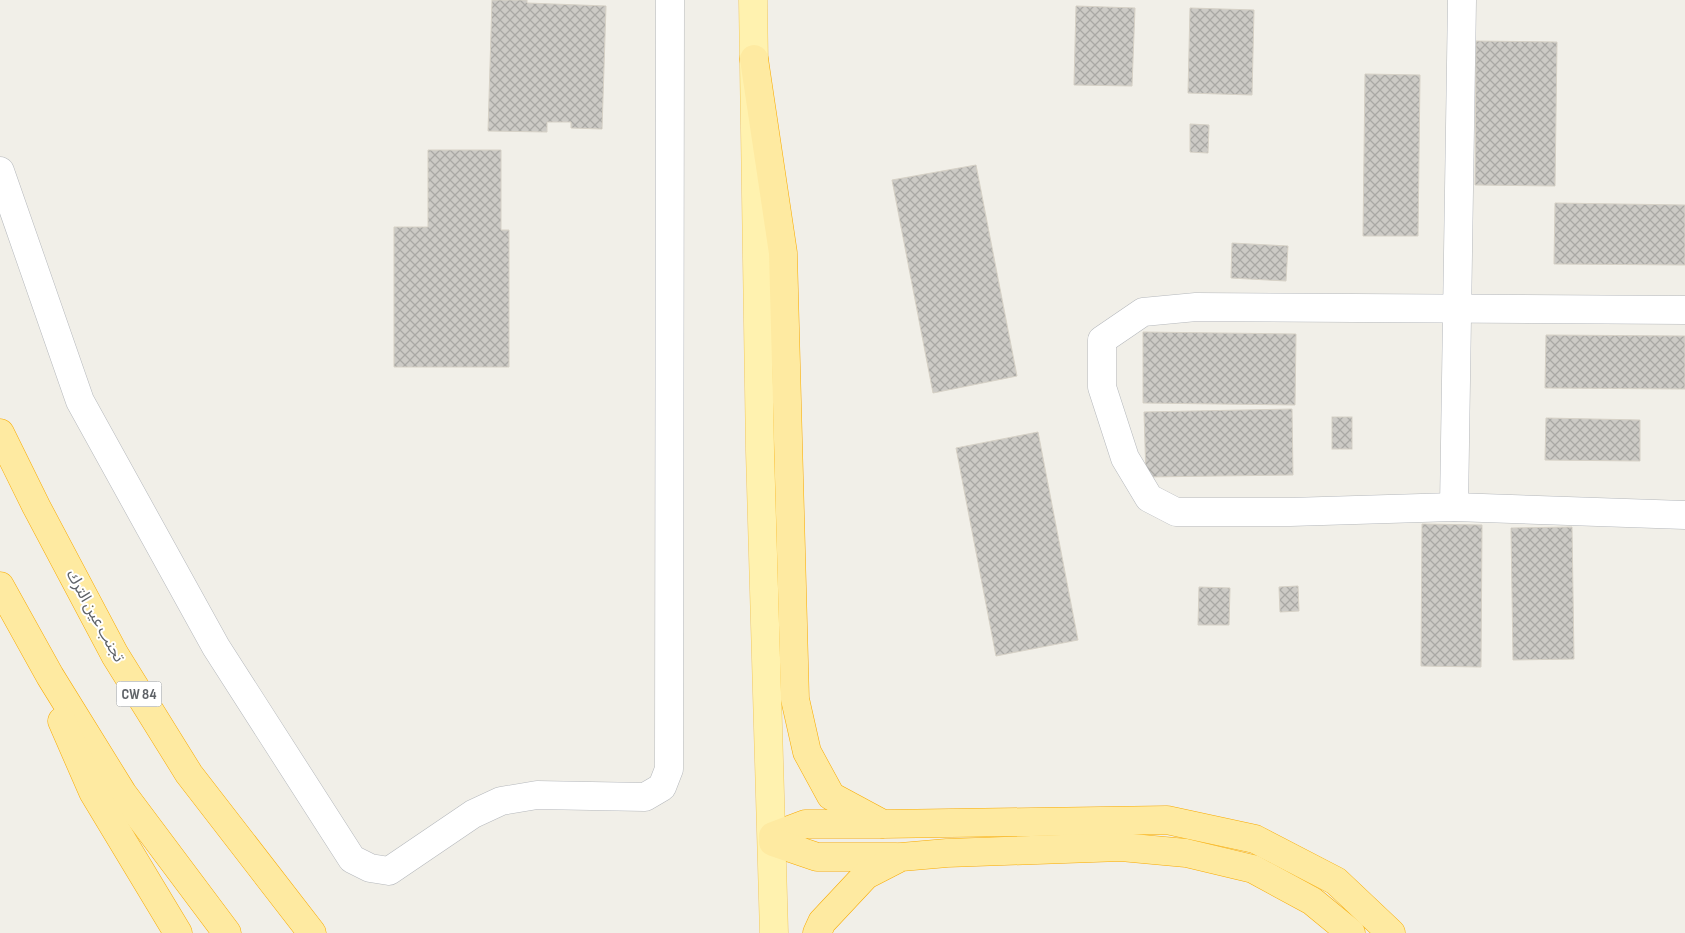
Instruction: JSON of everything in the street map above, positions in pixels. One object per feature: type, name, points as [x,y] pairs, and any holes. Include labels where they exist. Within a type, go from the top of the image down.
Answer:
[{"type":"highway","points":[[754,59],[783,253],[795,699],[808,752],[831,796],[883,824]]},
{"type":"highway","name":"تجنب عين الترك","points":[[0,433],[36,506],[115,655],[188,774],[312,933]]},
{"type":"highway","points":[[6,597],[92,792],[178,933]]},
{"type":"highway","points":[[6,597],[50,676],[123,794],[226,933]]},
{"type":"highway","points":[[772,839],[805,824],[1167,820],[1255,839],[1336,881],[1391,933]]},
{"type":"highway","points":[[772,839],[817,857],[901,857],[948,853],[1121,847],[1186,853],[1253,869],[1312,901],[1351,933]]},
{"type":"highway","points":[[817,933],[822,922],[866,875],[901,857]]},
{"type":"main road","points":[[753,0],[760,451],[774,933]]},
{"type":"street","points":[[0,171],[80,401],[211,639],[352,859],[370,868],[389,872],[473,814],[501,801],[537,795],[645,798],[662,787],[669,769],[670,0]]},
{"type":"street","points":[[1454,507],[1462,0]]},
{"type":"street","points":[[1685,310],[1457,307],[1196,307],[1143,312],[1102,340],[1102,386],[1125,458],[1149,498],[1176,512],[1290,512],[1454,507],[1685,514]]},
{"type":"building","points":[[492,0],[527,0],[527,3],[606,6],[602,129],[571,128],[571,122],[547,122],[547,132],[488,131]]},
{"type":"building","points":[[1076,6],[1135,8],[1132,86],[1074,85]]},
{"type":"building","points":[[1190,8],[1254,10],[1252,95],[1188,93]]},
{"type":"building","points":[[1476,41],[1557,42],[1555,186],[1475,185]]},
{"type":"building","points":[[1365,74],[1420,75],[1418,236],[1363,236]]},
{"type":"building","points":[[1190,124],[1209,125],[1208,153],[1190,152]]},
{"type":"building","points":[[428,150],[501,150],[501,230],[509,230],[509,367],[394,367],[394,227],[428,227]]},
{"type":"building","points":[[976,165],[1017,376],[933,393],[892,180]]},
{"type":"building","points":[[1555,203],[1685,205],[1685,265],[1554,264]]},
{"type":"building","points":[[1232,243],[1288,246],[1286,281],[1231,278]]},
{"type":"building","points":[[1143,332],[1296,334],[1295,405],[1143,403]]},
{"type":"building","points":[[1546,335],[1685,336],[1685,389],[1545,388]]},
{"type":"building","points":[[1292,409],[1293,475],[1146,477],[1144,412]]},
{"type":"building","points":[[1332,417],[1352,417],[1352,449],[1332,449]]},
{"type":"building","points":[[1546,418],[1640,420],[1640,461],[1545,460]]},
{"type":"building","points":[[1038,432],[1078,640],[996,656],[956,448]]},
{"type":"building","points":[[1422,524],[1482,525],[1481,667],[1421,666]]},
{"type":"building","points":[[1572,527],[1574,659],[1513,660],[1511,528]]},
{"type":"building","points":[[1298,586],[1299,611],[1280,612],[1279,587]]},
{"type":"building","points":[[1199,587],[1230,588],[1229,625],[1198,625]]}]
